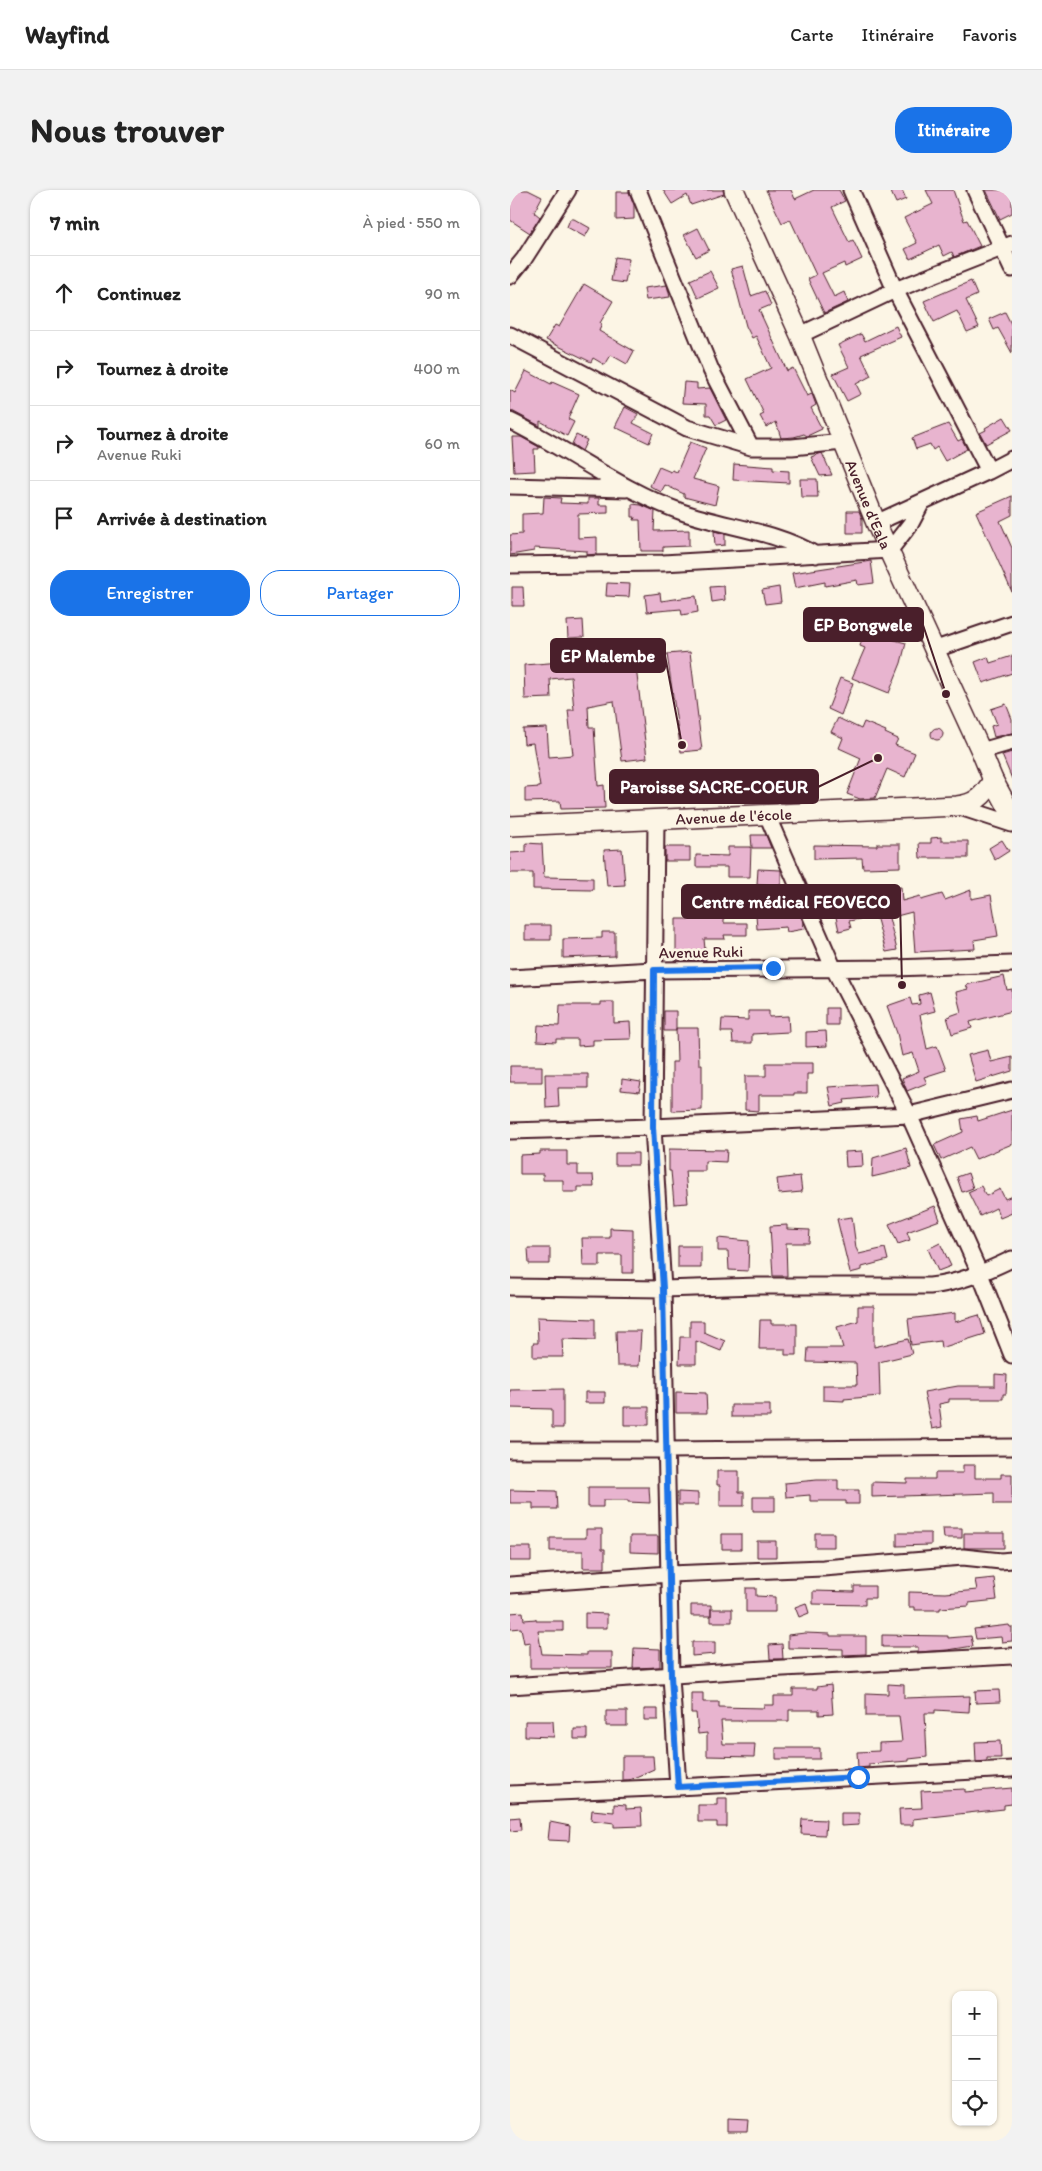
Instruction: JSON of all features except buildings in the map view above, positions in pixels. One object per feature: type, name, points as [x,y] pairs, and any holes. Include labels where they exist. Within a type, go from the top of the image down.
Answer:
[{"type":"street","points":[[510,276],[524,259],[568,190]]},
{"type":"street","points":[[638,190],[711,370],[752,447]]},
{"type":"street","name":"Avenue d'Eala","points":[[734,190],[800,335],[876,523],[981,751],[992,780],[1012,815]]},
{"type":"street","points":[[851,190],[894,290],[989,471]]},
{"type":"street","points":[[975,190],[1008,246],[1012,269]]},
{"type":"street","points":[[800,335],[894,290],[1008,246]]},
{"type":"street","points":[[510,336],[679,425],[752,447],[792,447],[842,442]]},
{"type":"street","points":[[510,420],[539,435],[628,489],[681,512],[784,541],[805,548],[816,555]]},
{"type":"street","points":[[876,523],[1012,459]]},
{"type":"street","points":[[510,486],[628,489]]},
{"type":"street","points":[[510,565],[663,563],[890,550],[911,523],[922,502]]},
{"type":"street","points":[[933,650],[1012,623]]},
{"type":"street","points":[[981,751],[1012,742]]},
{"type":"street","name":"Avenue de l'école","points":[[510,826],[969,805],[986,791],[992,780]]},
{"type":"street","points":[[957,806],[1012,824]]},
{"type":"street","points":[[767,815],[833,967],[909,1115],[980,1274],[1012,1355]]},
{"type":"street","points":[[656,820],[653,1127],[663,1289],[671,1676],[678,1787]]},
{"type":"street","name":"Avenue Ruki","points":[[510,978],[654,970],[833,967],[894,968],[1012,964]]},
{"type":"street","points":[[510,1131],[653,1127],[909,1115],[1012,1090]]},
{"type":"street","points":[[510,1287],[663,1289],[930,1286],[947,1284],[980,1274],[1012,1259]]},
{"type":"street","points":[[510,1450],[1012,1447]]},
{"type":"street","points":[[510,1586],[670,1574],[823,1568],[963,1557],[1001,1561],[1012,1560]]},
{"type":"street","points":[[510,1686],[1012,1656]]},
{"type":"street","points":[[510,1794],[1012,1769]]},
{"type":"place","name":"EP Bongwele","points":[[946,694]]},
{"type":"place","name":"EP Malembe","points":[[682,745]]},
{"type":"place","name":"Paroisse SACRE-COEUR","points":[[878,758]]},
{"type":"place","name":"Centre médical FEOVECO","points":[[902,985]]},
{"type":"route","points":[[773,968],[654,970],[653,1127],[663,1289],[671,1676],[678,1787],[858,1777]]}]
